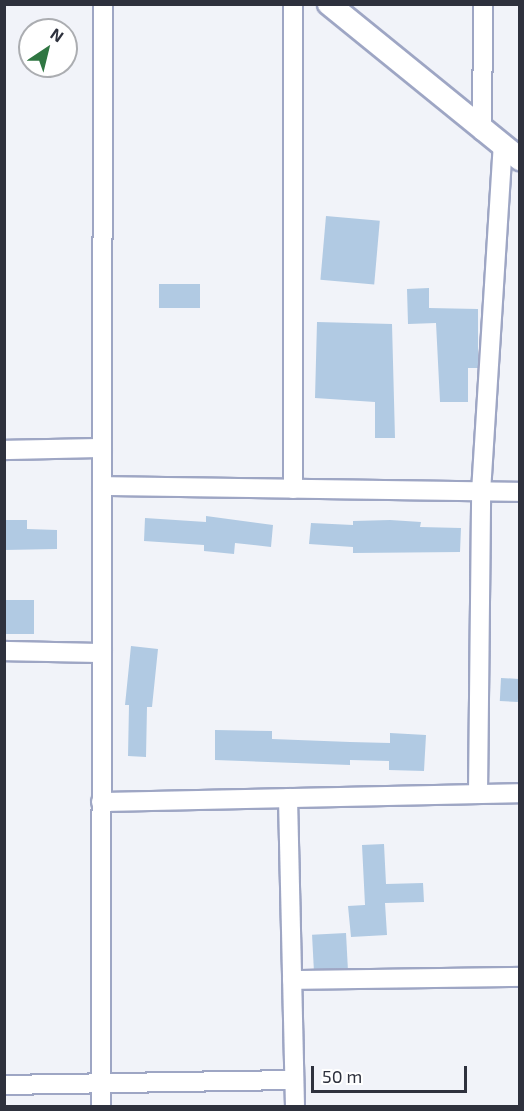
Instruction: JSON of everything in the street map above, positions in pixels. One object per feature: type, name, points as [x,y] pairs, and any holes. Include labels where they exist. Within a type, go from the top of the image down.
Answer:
[{"type":"street","points":[[101,1107],[103,4]]},
{"type":"street","points":[[293,4],[293,489]]},
{"type":"street","points":[[329,4],[482,131],[515,155],[482,492],[478,794]]},
{"type":"street","points":[[482,131],[483,4]]},
{"type":"street","points":[[4,450],[102,448]]},
{"type":"street","points":[[102,486],[519,492]]},
{"type":"street","points":[[4,651],[102,653]]},
{"type":"street","points":[[102,802],[519,793]]},
{"type":"street","points":[[288,798],[295,1107]]},
{"type":"street","points":[[292,980],[519,977]]},
{"type":"street","points":[[4,1085],[294,1080]]},
{"type":"building","points":[[326,216],[380,221],[374,284],[320,280]]},
{"type":"building","points":[[159,284],[200,284],[200,308],[159,308]]},
{"type":"building","points":[[429,288],[429,308],[478,309],[478,368],[468,368],[468,402],[440,402],[436,323],[408,324],[407,289]]},
{"type":"building","points":[[317,322],[392,324],[395,438],[375,438],[375,402],[315,398]]},
{"type":"building","points":[[206,516],[273,525],[271,547],[235,543],[234,554],[204,551],[204,545],[144,541],[145,518],[206,522]]},
{"type":"building","points":[[4,520],[27,520],[27,529],[57,530],[57,549],[4,550]]},
{"type":"building","points":[[353,521],[421,522],[420,527],[461,528],[460,552],[353,553],[353,547],[309,544],[311,523],[353,525]]},
{"type":"building","points":[[6,600],[34,600],[34,634],[6,634]]},
{"type":"building","points":[[131,646],[158,649],[152,707],[147,707],[146,757],[128,756],[129,705],[125,705]]},
{"type":"building","points":[[501,678],[519,679],[518,702],[500,701]]},
{"type":"building","points":[[215,730],[272,731],[272,739],[390,743],[390,733],[426,735],[424,771],[389,770],[389,761],[350,760],[350,765],[215,760]]},
{"type":"building","points":[[384,844],[386,884],[423,883],[424,902],[385,903],[387,935],[351,937],[348,906],[365,905],[362,845]]},
{"type":"building","points":[[346,933],[348,968],[314,970],[312,935]]}]
